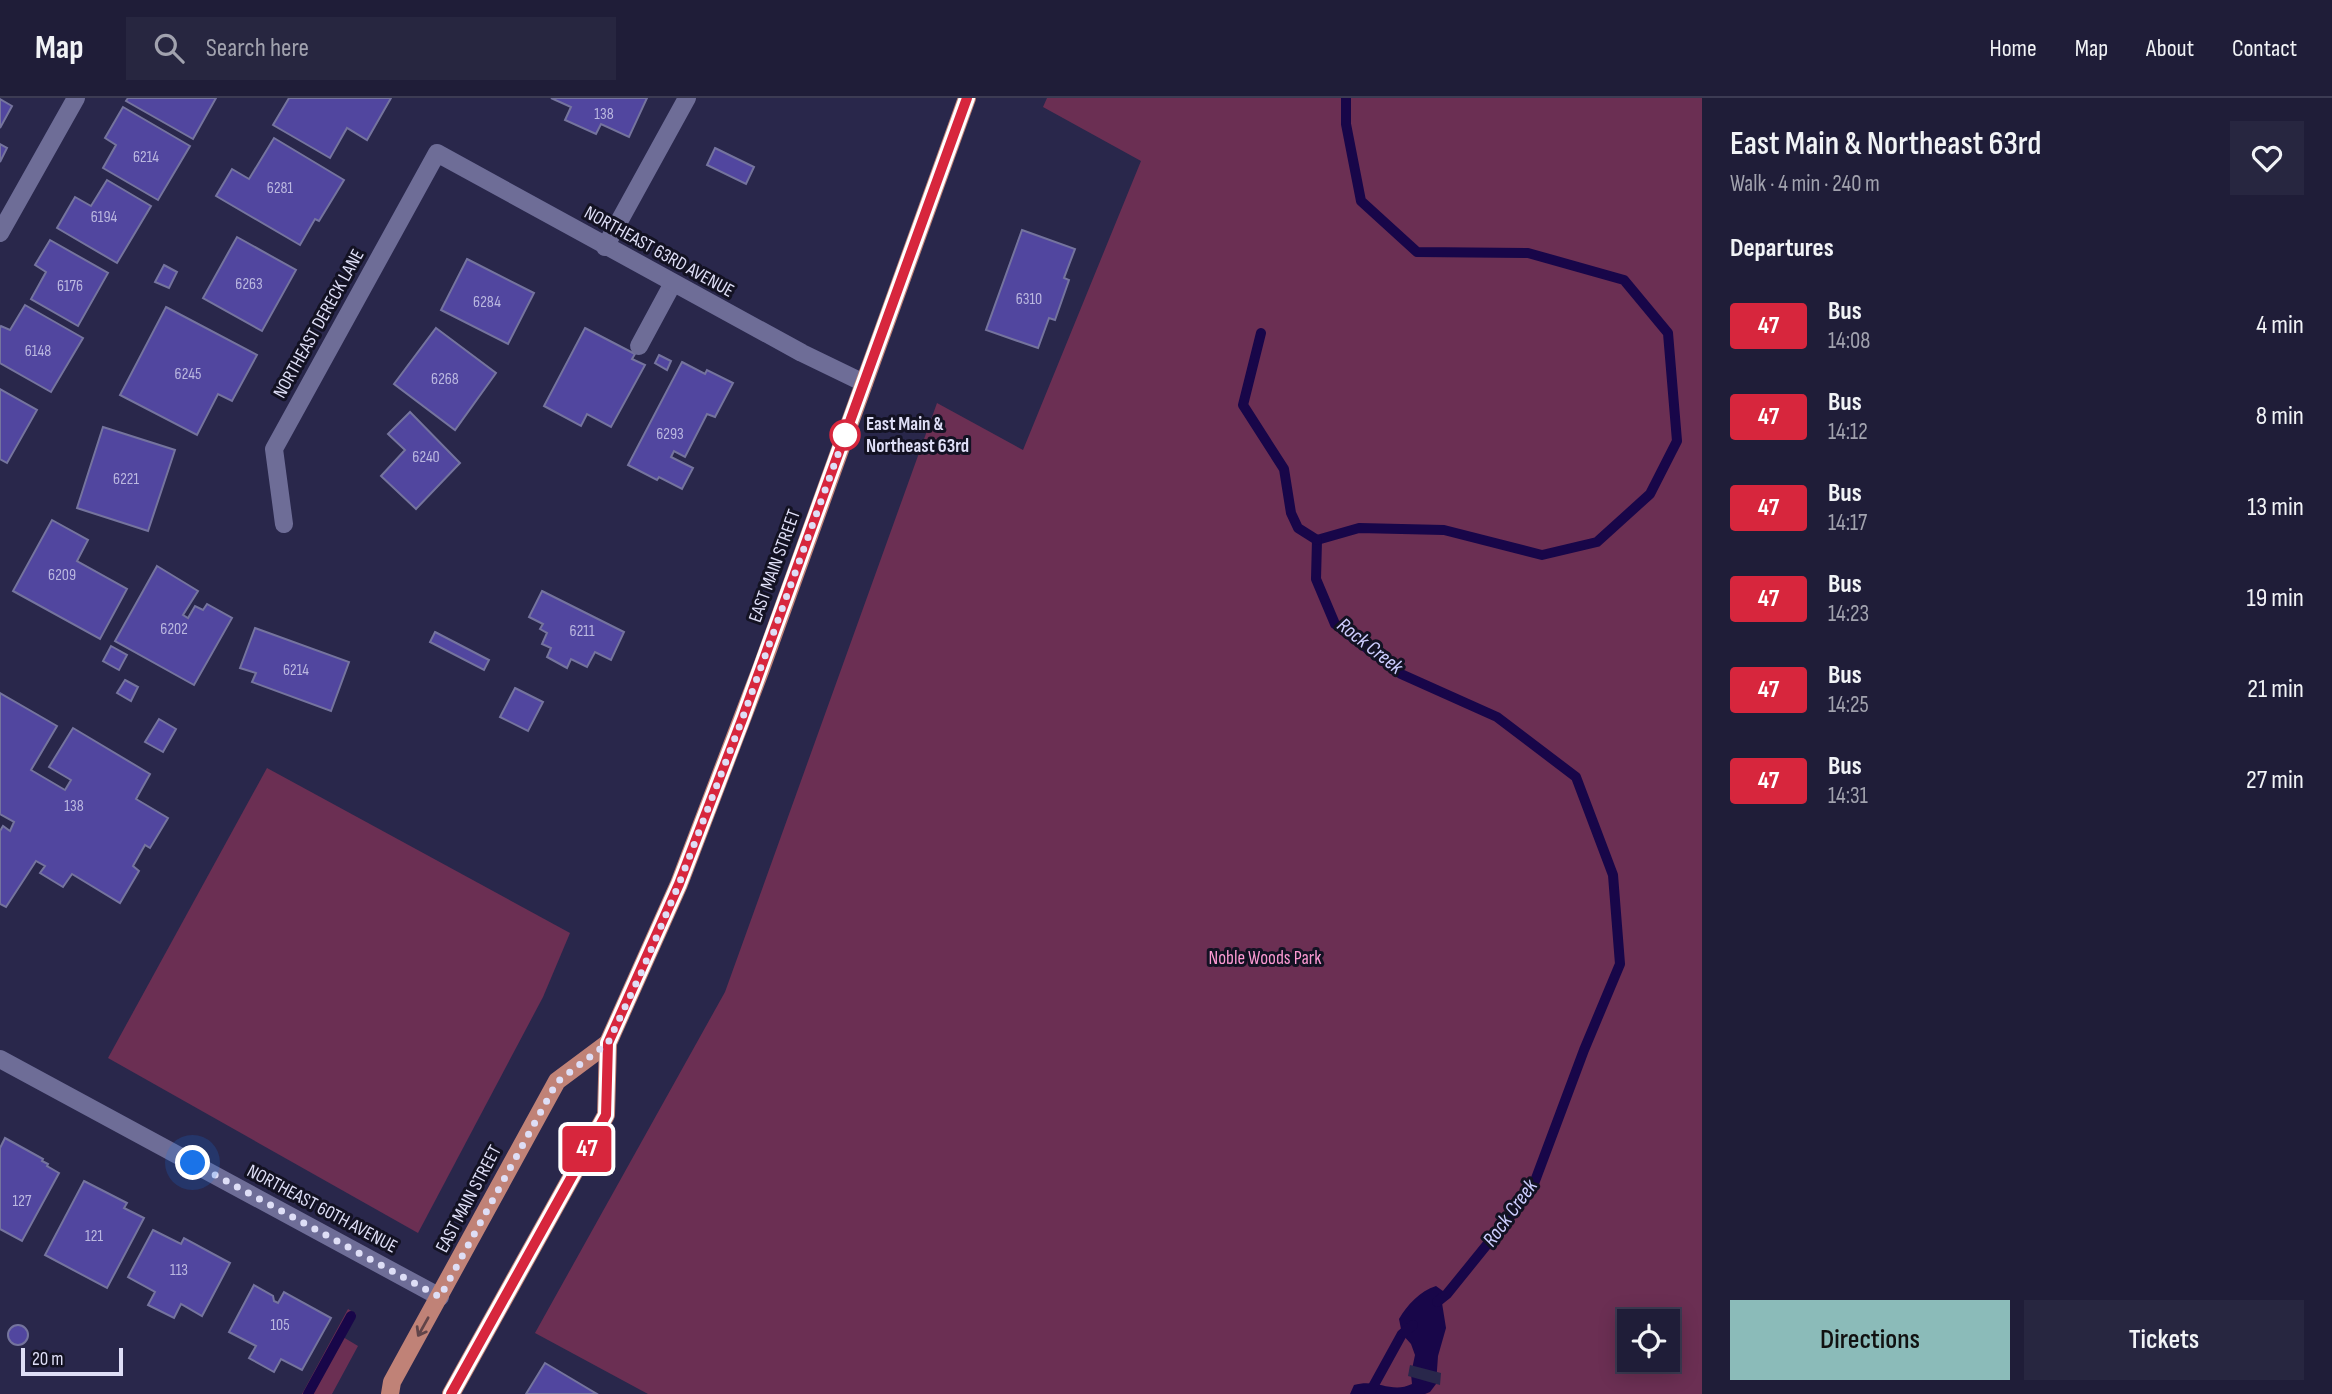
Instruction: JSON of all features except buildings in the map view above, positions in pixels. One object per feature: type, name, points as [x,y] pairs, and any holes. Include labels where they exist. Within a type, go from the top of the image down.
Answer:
[{"type":"main road","name":"EAST MAIN STREET","points":[[451,1394],[606,1115],[608,1043],[679,884],[761,669],[967,98]]},
{"type":"main road","name":"EAST MAIN STREET","points":[[390,1394],[392,1382],[557,1082],[608,1043]]},
{"type":"street","points":[[0,233],[76,98]]},
{"type":"street","points":[[605,247],[687,98]]},
{"type":"street","name":"NORTHEAST 63RD AVENUE","points":[[437,153],[673,284],[864,383]]},
{"type":"street","name":"NORTHEAST DERECK LANE","points":[[284,524],[274,449],[437,153]]},
{"type":"street","points":[[639,346],[673,284]]},
{"type":"street","name":"NORTHEAST 60TH AVENUE","points":[[0,1059],[440,1297]]},
{"type":"green space","name":"Noble Woods Park","points":[[1047,98],[1702,98],[1702,1394],[648,1394],[535,1333],[725,992],[937,403],[1023,450],[1141,161],[1043,107]]},
{"type":"green space","points":[[267,768],[570,933],[543,997],[418,1233],[108,1058]]},
{"type":"green space","points":[[348,1309],[356,1314],[343,1337],[358,1346],[332,1394],[302,1394]]},
{"type":"shaded area","points":[[1436,1286],[1447,1294],[1442,1303],[1446,1328],[1438,1356],[1436,1384],[1430,1392],[1350,1394],[1354,1385],[1362,1383],[1397,1387],[1412,1384],[1415,1355],[1411,1344],[1402,1334],[1399,1319],[1414,1299]]},
{"type":"pier","points":[[1410,1365],[1441,1373],[1440,1385],[1408,1376]]},
{"type":"waterway","name":"Rock Creek","points":[[1346,98],[1346,124],[1361,201],[1417,252],[1528,253],[1624,280],[1668,333],[1677,441],[1650,494],[1597,542],[1542,555],[1444,530],[1359,528],[1317,540],[1316,579],[1335,624],[1401,674],[1497,717],[1576,777],[1613,875],[1620,964],[1584,1050],[1532,1189],[1447,1294],[1437,1302]]},
{"type":"waterway","points":[[1261,333],[1243,405],[1284,469],[1291,513],[1298,528],[1317,540]]},
{"type":"waterway","points":[[308,1394],[351,1316]]},
{"type":"waterway","name":"Rock Creek","points":[[1369,1394],[1402,1334],[1413,1325]]},
{"type":"bus line","name":"47","points":[[451,1394],[606,1115],[608,1043],[679,884],[743,717],[967,98]]},
{"type":"place","name":"East Main & Northeast 63rd","points":[[845,435]]},
{"type":"route","points":[[193,1163],[440,1297],[557,1082],[608,1043],[642,971],[679,884],[743,717],[845,435]]}]
